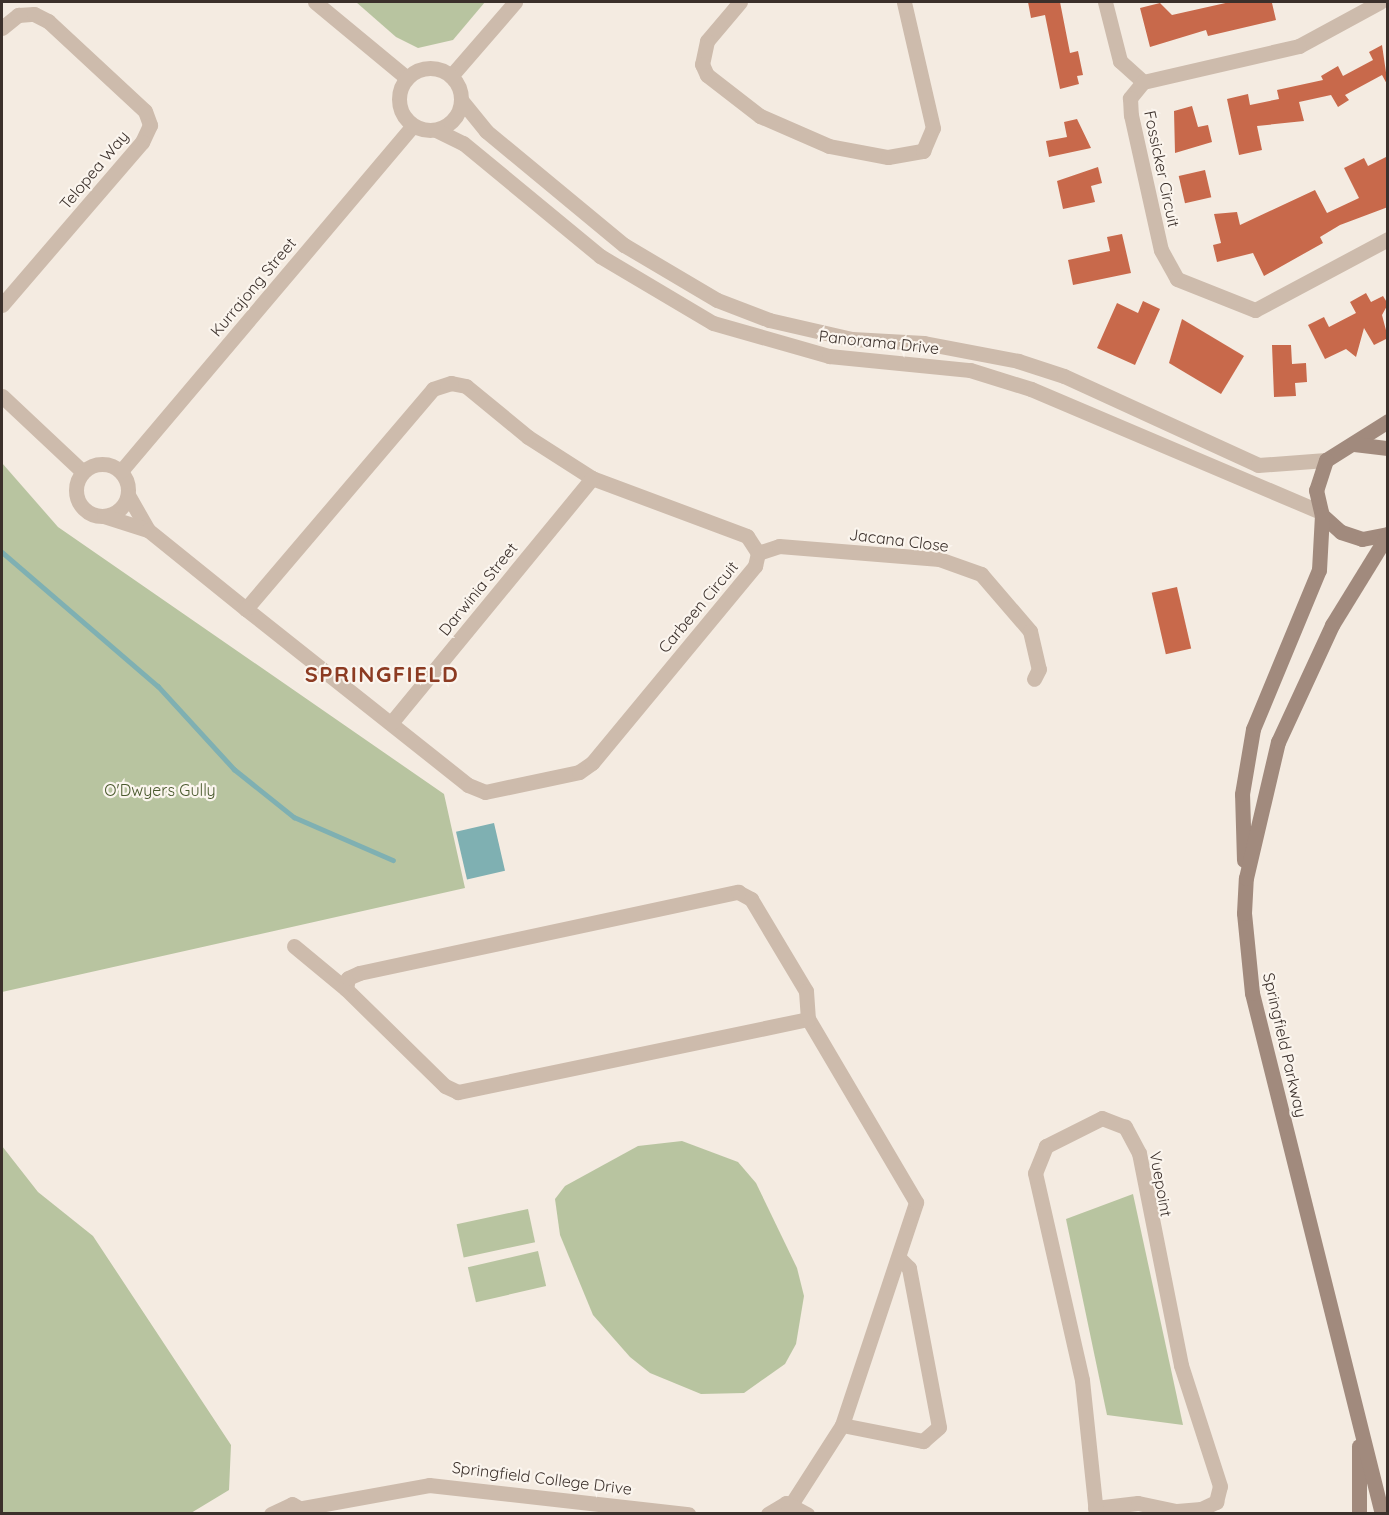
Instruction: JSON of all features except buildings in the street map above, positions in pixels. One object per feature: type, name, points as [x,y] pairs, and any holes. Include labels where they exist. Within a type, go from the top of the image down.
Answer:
[{"type":"main road","points":[[1246,878],[1245,764],[1262,700],[1319,570],[1322,514],[1316,490],[1326,460],[1388,421]]},
{"type":"main road","points":[[1354,444],[1388,448]]},
{"type":"main road","points":[[1322,514],[1353,538],[1388,534]]},
{"type":"main road","name":"Springfield Parkway","points":[[1382,1514],[1252,993],[1246,878],[1278,742],[1332,625],[1388,534]]},
{"type":"main road","name":"Springfield Parkway","points":[[1356,1407],[1359,1514]]},
{"type":"street","points":[[315,2],[407,78]]},
{"type":"street","points":[[451,76],[515,2]]},
{"type":"street","points":[[740,2],[703,50],[707,75],[759,116],[829,146],[888,157],[922,151],[933,128],[904,2]]},
{"type":"street","points":[[1105,2],[1120,61],[1143,82],[1299,45],[1380,2]]},
{"type":"street","name":"Telopea Way","points":[[2,28],[18,15],[34,14],[48,21],[145,111],[150,125],[142,142],[2,305]]},
{"type":"street","points":[[434,68],[451,76],[461,100],[454,119],[436,130],[413,126],[399,103],[407,78],[434,68]]},
{"type":"street","name":"Fossicker Circuit","points":[[1143,82],[1130,98],[1131,115],[1161,250],[1177,279],[1255,310],[1388,239]]},
{"type":"street","name":"Panorama Drive","points":[[461,100],[486,131],[624,246],[717,300],[769,320],[852,339],[924,343],[1018,361],[1064,376],[1258,465],[1326,460]]},
{"type":"street","name":"Kurrajong Street","points":[[121,471],[413,126]]},
{"type":"street","name":"Panorama Drive","points":[[436,130],[463,143],[600,256],[713,323],[830,356],[969,370],[1020,386],[1322,514]]},
{"type":"street","name":"Carbeen Circuit","points":[[104,516],[148,530],[246,609],[391,723],[486,792],[579,772],[755,566],[758,553],[747,536],[592,478],[528,437],[465,386],[451,383],[433,389],[246,609]]},
{"type":"street","points":[[2,396],[83,472]]},
{"type":"street","points":[[98,464],[121,471],[128,495],[120,509],[104,516],[87,511],[77,497],[83,472],[98,464]]},
{"type":"street","name":"Darwinia Street","points":[[391,723],[592,478]]},
{"type":"street","name":"Carbeen Circuit","points":[[128,495],[148,530]]},
{"type":"street","name":"Jacana Close","points":[[758,553],[778,546],[939,559],[981,574],[1030,631],[1039,669],[1034,679]]},
{"type":"street","points":[[346,989],[348,978],[359,973],[738,892],[751,899],[806,991],[808,1019],[916,1202],[900,1259],[842,1425],[792,1503],[768,1514]]},
{"type":"street","points":[[294,946],[346,989],[445,1086],[458,1092],[808,1019]]},
{"type":"street","name":"Vuepoint","points":[[1102,1118],[1125,1127],[1139,1153],[1182,1365],[1220,1486],[1216,1502],[1201,1509],[1177,1511],[1138,1503],[1096,1511],[1080,1369],[1035,1173],[1046,1146],[1102,1118]]},
{"type":"street","points":[[842,1425],[923,1441],[939,1427],[909,1268],[900,1259]]},
{"type":"street","name":"Springfield College Drive","points":[[271,1514],[286,1504],[306,1511],[357,1497],[429,1485],[473,1486],[688,1514]]},
{"type":"street","points":[[337,1514],[357,1497]]},
{"type":"street","points":[[792,1503],[807,1514]]},
{"type":"green space","points":[[356,2],[485,2],[453,40],[418,48],[396,37]]},
{"type":"green space","name":"O'Dwyers Gully","points":[[2,463],[58,527],[444,794],[465,888],[2,992]]},
{"type":"green space","points":[[682,1141],[738,1162],[756,1183],[797,1268],[804,1296],[796,1344],[785,1364],[744,1393],[701,1394],[650,1373],[630,1357],[593,1315],[560,1235],[555,1199],[565,1186],[638,1146]]},
{"type":"green space","points":[[2,1146],[38,1192],[93,1236],[231,1445],[229,1490],[191,1513],[2,1513]]},
{"type":"green space","points":[[1133,1194],[1183,1425],[1107,1415],[1066,1219]]},
{"type":"green space","points":[[528,1209],[535,1242],[464,1257],[457,1224]]},
{"type":"green space","points":[[538,1251],[546,1286],[476,1302],[468,1267]]},
{"type":"water","points":[[494,823],[505,871],[467,880],[456,832]]},
{"type":"waterway","points":[[2,552],[158,686],[234,769],[294,817],[393,860]]},
{"type":"district","name":"SPRINGFIELD","points":[[382,675]]}]
